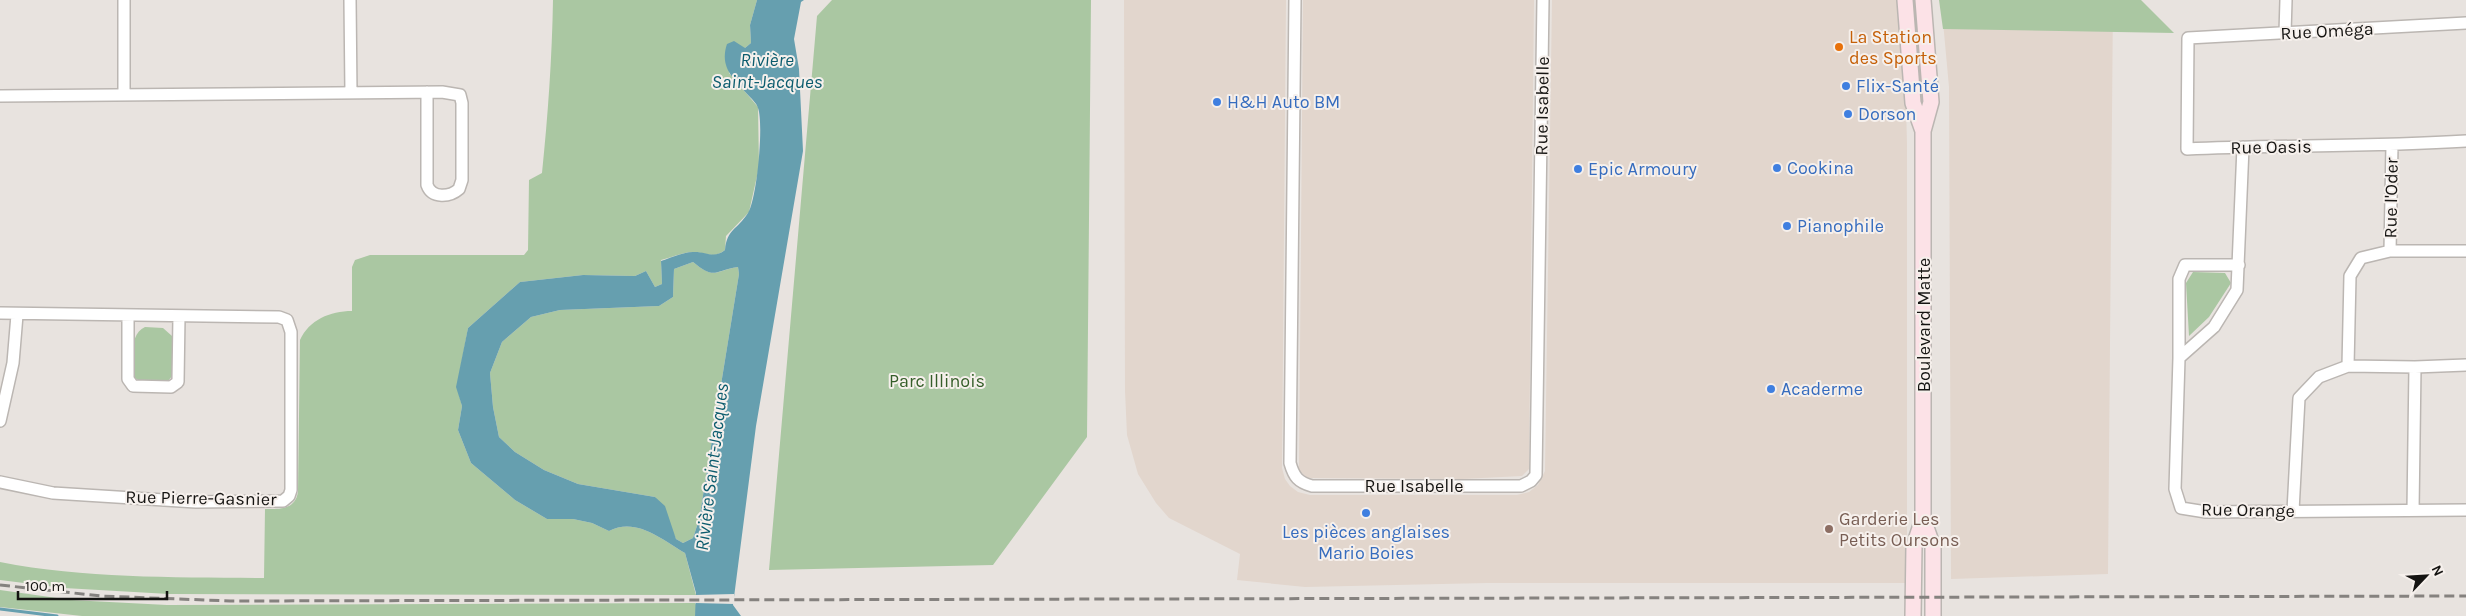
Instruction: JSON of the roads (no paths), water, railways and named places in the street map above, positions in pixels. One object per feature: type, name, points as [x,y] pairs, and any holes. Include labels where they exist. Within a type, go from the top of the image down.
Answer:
[{"type":"main road","name":"Boulevard Matte","points":[[1905,0],[1913,103],[1923,131]]},
{"type":"main road","name":"Boulevard Matte","points":[[1913,616],[1914,546],[1923,519],[1923,131],[1931,102],[1923,0]]},
{"type":"main road","name":"Boulevard Matte","points":[[1923,519],[1933,547],[1933,616]]},
{"type":"street","points":[[124,0],[124,95]]},
{"type":"street","points":[[350,0],[351,93]]},
{"type":"street","name":"Rue Isabelle","points":[[1295,0],[1290,463],[1293,475],[1301,483],[1312,486],[1521,486],[1531,481],[1536,475],[1543,0]]},
{"type":"street","points":[[2285,33],[2286,0]]},
{"type":"street","name":"Rue Oméga","points":[[2188,38],[2466,23]]},
{"type":"street","name":"Rue Oasis","points":[[2188,38],[2187,149],[2243,146],[2392,145],[2466,141]]},
{"type":"street","points":[[0,96],[427,92],[452,92],[460,95],[462,98],[461,186],[451,195],[436,194],[427,185],[427,92]]},
{"type":"street","name":"Rue l'Oder","points":[[2390,251],[2392,145]]},
{"type":"street","points":[[2179,358],[2214,327],[2238,290],[2243,146]]},
{"type":"street","points":[[2348,366],[2350,276],[2360,258],[2390,251],[2466,251]]},
{"type":"street","name":"Rue Orange","points":[[2239,265],[2185,265],[2179,280],[2175,488],[2181,508],[2206,512],[2466,510]]},
{"type":"street","points":[[0,313],[17,315],[179,316],[178,382],[172,387],[140,388],[133,386],[128,379],[128,316]]},
{"type":"street","points":[[0,421],[13,363],[17,315]]},
{"type":"street","name":"Rue Pierre-Gasnier","points":[[0,482],[53,493],[196,502],[283,501],[289,496],[291,490],[290,324],[279,317],[179,316]]},
{"type":"street","points":[[2293,511],[2299,398],[2319,377],[2348,366],[2415,367],[2466,365]]},
{"type":"street","points":[[2413,510],[2415,367]]},
{"type":"water","name":"Rivière Saint-Jacques","points":[[757,0],[804,0],[801,2],[794,39],[799,69],[803,151],[756,426],[733,605],[741,616],[695,616],[696,593],[685,553],[658,536],[639,528],[619,527],[609,531],[592,523],[573,519],[547,519],[515,500],[471,463],[458,430],[462,406],[456,387],[468,328],[520,282],[583,275],[635,276],[646,271],[655,287],[662,284],[661,261],[691,252],[714,255],[725,250],[730,234],[748,213],[754,193],[759,161],[760,117],[757,105],[729,73],[725,60],[727,44],[734,41],[745,48],[751,43],[750,25]],"holes":[[[693,262],[700,268],[714,273],[738,267],[739,274],[699,520],[693,538],[683,543],[676,539],[665,506],[655,497],[578,484],[544,470],[515,452],[499,437],[493,407],[490,373],[502,342],[531,317],[560,310],[659,306],[673,297],[674,269]]]},
{"type":"waterway","points":[[0,609],[57,616]]},
{"type":"railway","points":[[0,585],[101,596],[230,601],[2466,596]]},
{"type":"place","name":"La Station des Sports","points":[[1839,47]]},
{"type":"place","name":"Flix-Santé","points":[[1846,86]]},
{"type":"place","name":"H&H Auto BM","points":[[1217,102]]},
{"type":"place","name":"Dorson","points":[[1848,114]]},
{"type":"place","name":"Cookina","points":[[1777,168]]},
{"type":"place","name":"Epic Armoury","points":[[1578,169]]},
{"type":"place","name":"Pianophile","points":[[1787,226]]},
{"type":"place","name":"Acaderme","points":[[1771,389]]},
{"type":"place","name":"Les pièces anglaises Mario Boies","points":[[1366,513]]},
{"type":"place","name":"Garderie Les Petits Oursons","points":[[1829,529]]},
{"type":"park label","name":"Parc Illinois","points":[[937,381]]}]
